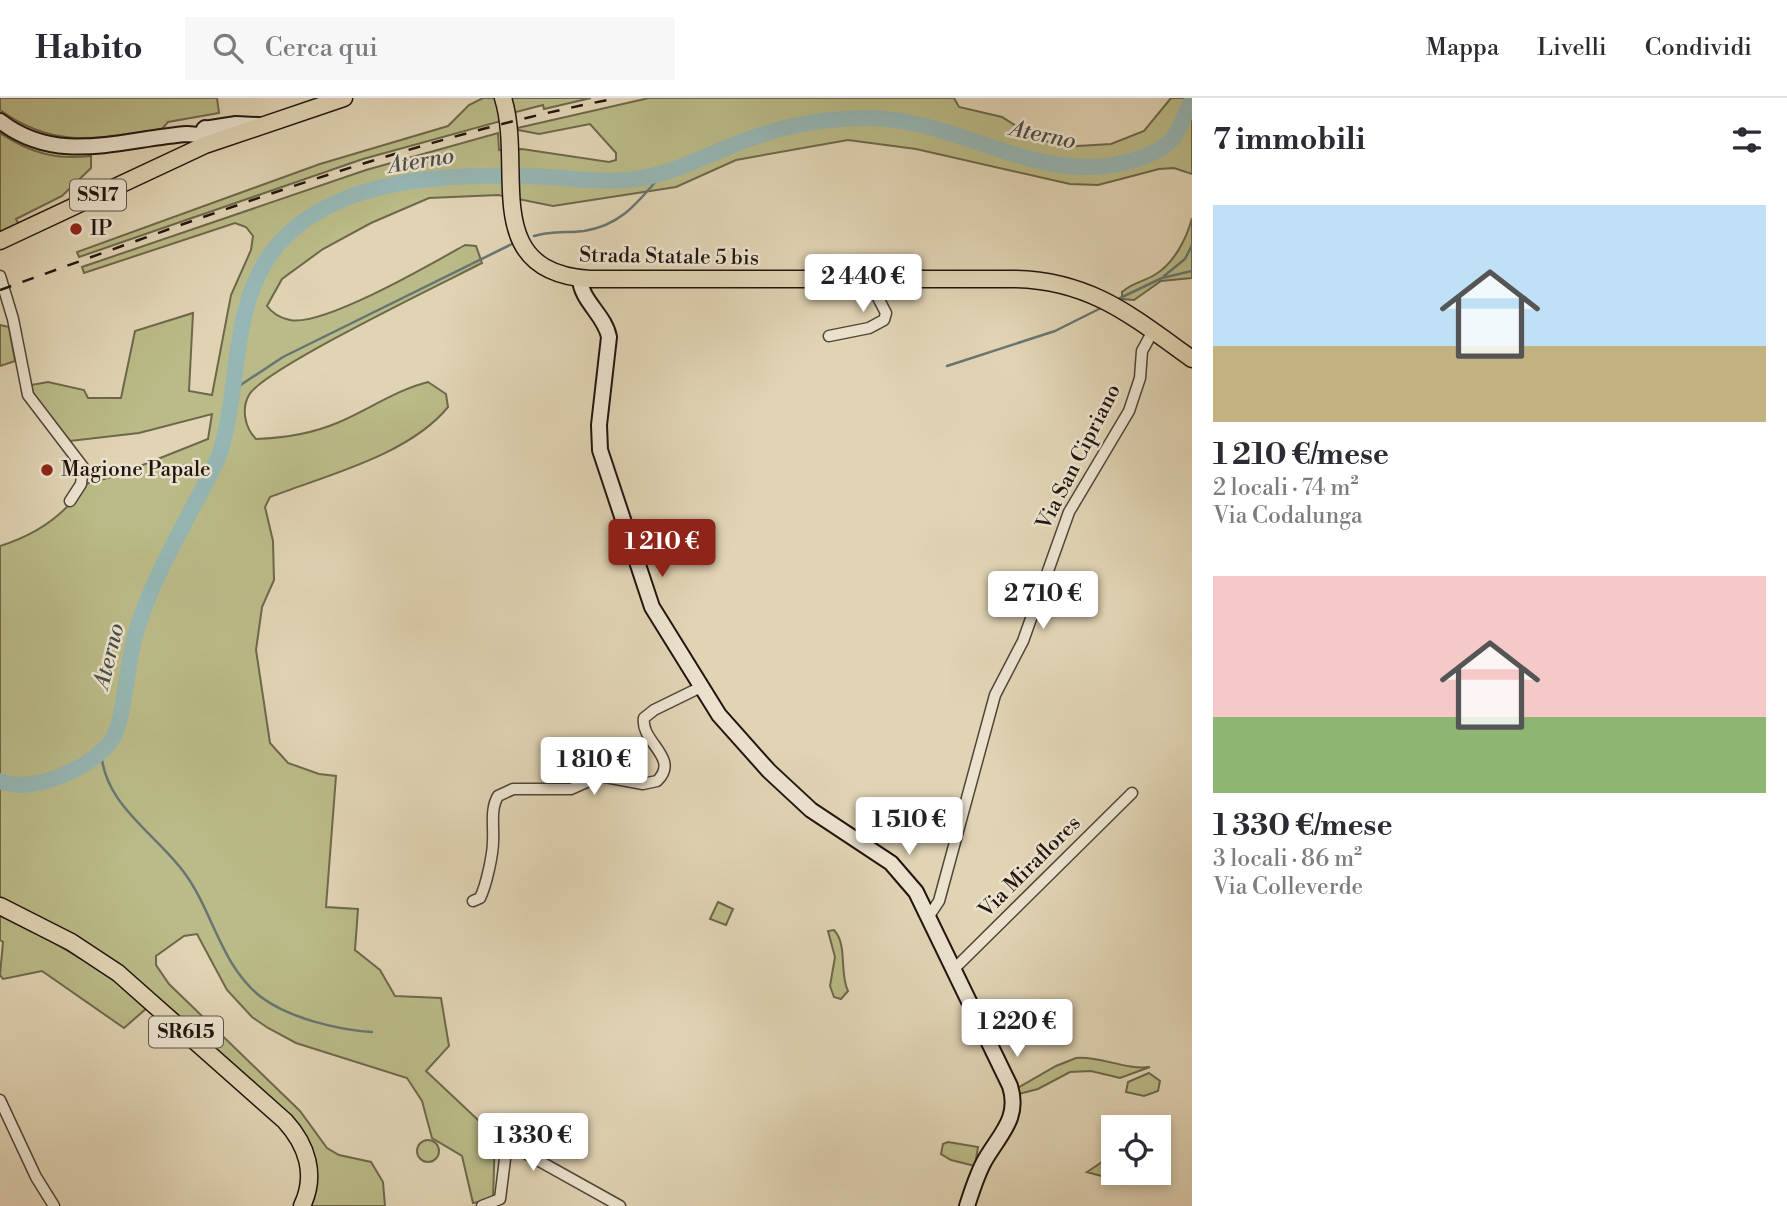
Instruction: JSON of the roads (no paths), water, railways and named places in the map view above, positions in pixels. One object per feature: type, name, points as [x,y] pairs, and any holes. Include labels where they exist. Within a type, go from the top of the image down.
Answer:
[{"type":"main road","name":"SS17","points":[[0,240],[202,139],[344,98]]},
{"type":"main road","name":"Strada Statale 5 bis","points":[[505,98],[511,204],[517,237],[530,254],[547,268],[580,279],[1016,279],[1059,283],[1101,298],[1192,359]]},
{"type":"main road","name":"SR615","points":[[0,906],[83,949],[118,973],[285,1121],[300,1140],[308,1160],[310,1181],[302,1206]]},
{"type":"street","points":[[0,121],[34,141],[63,148],[85,148],[172,135],[202,139]]},
{"type":"street","points":[[0,276],[13,318],[28,394],[83,467],[81,484],[70,500]]},
{"type":"street","points":[[580,279],[582,290],[606,325],[609,337],[599,425],[600,450],[652,607],[701,687],[730,728],[783,785],[811,810],[848,835],[929,916],[956,968],[1013,1098],[1008,1128],[984,1162],[967,1206]]},
{"type":"street","points":[[829,336],[869,328],[884,320],[886,313],[876,295],[874,280]]},
{"type":"street","name":"Via San Cipriano","points":[[929,916],[939,901],[995,695],[1023,641],[1069,512],[1129,411],[1140,378],[1143,348],[1153,331]]},
{"type":"street","points":[[472,901],[479,899],[483,890],[492,851],[494,805],[498,796],[513,789],[571,789],[600,776],[647,784],[657,781],[664,772],[664,760],[645,731],[644,718],[654,710],[701,687]]},
{"type":"street","name":"Via Miraflores","points":[[956,968],[1132,793]]},
{"type":"street","points":[[0,1100],[36,1177],[54,1206]]},
{"type":"street","points":[[482,1206],[500,1199],[507,1143],[620,1206]]},
{"type":"waterway","name":"Aterno","points":[[0,781],[29,784],[62,776],[92,759],[113,738],[120,716],[134,641],[145,606],[164,562],[219,456],[245,311],[254,283],[268,258],[287,235],[311,216],[337,202],[367,191],[429,179],[461,176],[537,176],[597,180],[642,178],[670,171],[778,130],[807,123],[853,118],[903,121],[1039,161],[1073,167],[1108,166],[1143,157],[1166,145],[1179,129],[1192,100]]},
{"type":"waterway","points":[[534,236],[584,231],[609,223],[629,210],[662,174]]},
{"type":"waterway","points":[[233,390],[283,357],[512,244]]},
{"type":"waterway","points":[[1164,276],[1185,259],[1192,245]]},
{"type":"waterway","points":[[1116,300],[1162,278],[1192,271]]},
{"type":"waterway","points":[[947,366],[1055,331],[1103,307]]},
{"type":"waterway","points":[[101,750],[104,769],[120,802],[183,871],[226,953],[247,984],[272,1004],[299,1017],[329,1026],[372,1032]]},
{"type":"railway","points":[[0,290],[229,208],[384,157],[540,115],[618,98]]},
{"type":"place","name":"IP","points":[[76,229]]},
{"type":"place","name":"Magione Papale","points":[[47,470]]}]
